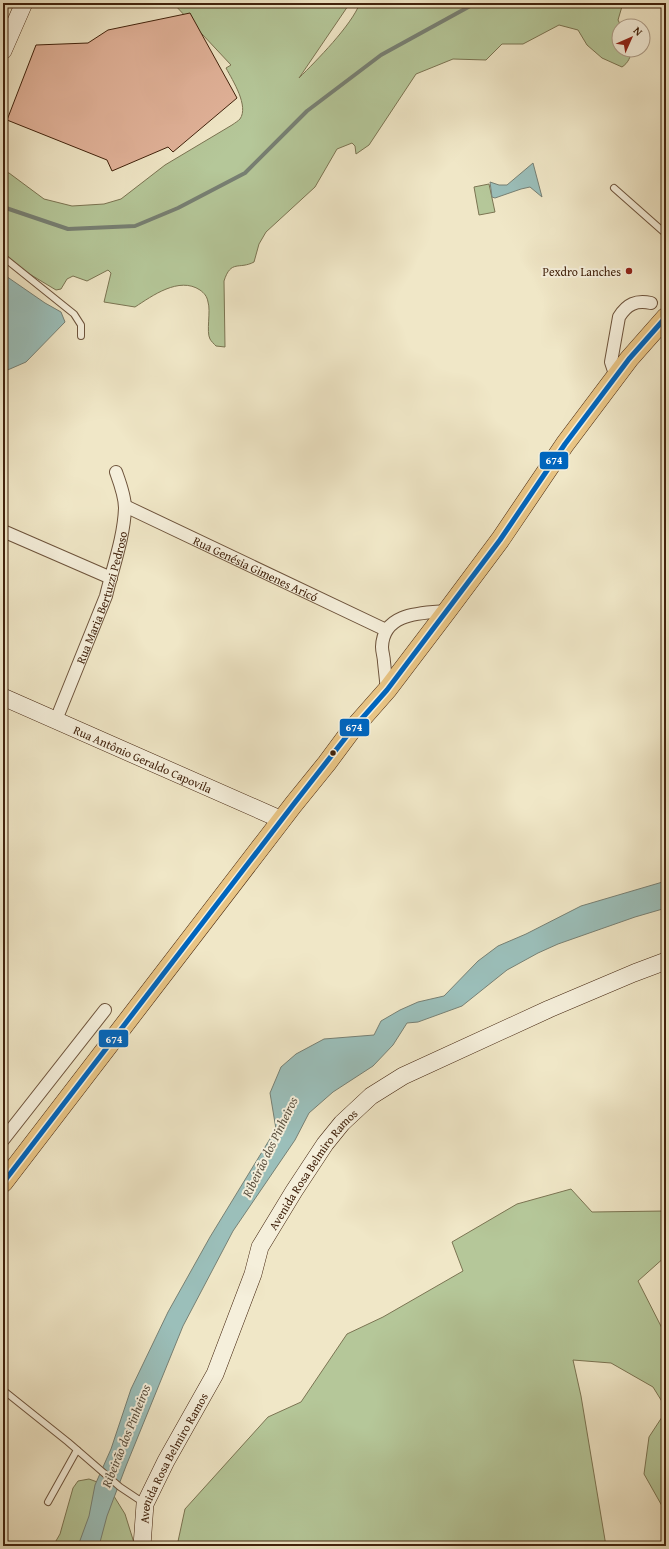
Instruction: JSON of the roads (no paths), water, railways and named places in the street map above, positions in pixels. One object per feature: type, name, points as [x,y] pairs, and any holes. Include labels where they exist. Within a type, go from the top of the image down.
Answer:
[{"type":"main road","points":[[3,51],[24,3]]},
{"type":"main road","points":[[3,1183],[350,732],[387,690],[500,540],[565,444],[616,377],[666,317]]},
{"type":"main road","name":"Rua Antônio Geraldo Capovila","points":[[3,697],[282,820]]},
{"type":"main road","name":"Avenida Rosa Belmiro Ramos","points":[[142,1546],[146,1504],[166,1461],[215,1374],[253,1274],[260,1247],[301,1179],[325,1144],[342,1123],[371,1096],[403,1076],[549,1009],[634,973],[666,962]]},
{"type":"street","points":[[616,377],[611,362],[619,317],[622,312],[633,304],[641,301],[651,303]]},
{"type":"street","name":"Rua Maria Bertuzzi Pedroso","points":[[56,720],[106,596],[111,578],[122,530],[125,506],[121,484],[116,472]]},
{"type":"street","name":"Rua Genésia Gimenes Aricó","points":[[125,506],[386,630]]},
{"type":"street","points":[[3,531],[111,578]]},
{"type":"street","points":[[387,690],[382,646],[386,630],[394,621],[405,616],[420,613],[447,611]]},
{"type":"street","points":[[3,1140],[105,1010]]},
{"type":"lane","points":[[614,188],[666,234]]},
{"type":"lane","points":[[3,257],[74,314],[81,325],[82,336]]},
{"type":"lane","points":[[3,1390],[120,1487],[146,1504]]},
{"type":"lane","points":[[48,1502],[77,1450]]},
{"type":"water","points":[[533,163],[542,197],[530,187],[495,198],[492,197],[490,182],[499,185],[507,185]]},
{"type":"water","points":[[3,274],[45,303],[61,312],[65,322],[26,362],[3,372]]},
{"type":"water","name":"Ribeirão dos Pinheiros","points":[[666,881],[666,908],[635,917],[558,944],[507,970],[462,1006],[418,1022],[407,1023],[393,1045],[373,1066],[333,1092],[309,1113],[295,1140],[233,1231],[183,1326],[126,1466],[107,1516],[99,1546],[78,1546],[89,1516],[95,1485],[111,1449],[131,1389],[168,1312],[210,1237],[276,1129],[270,1093],[281,1067],[296,1054],[324,1039],[374,1035],[381,1021],[400,1010],[418,1002],[444,996],[478,961],[498,946],[526,934],[581,906]]},
{"type":"waterway","points":[[3,207],[68,229],[135,226],[178,208],[245,173],[307,111],[381,55],[472,5],[480,3]]},
{"type":"place","name":"Pexdro Lanches","points":[[629,271]]}]
